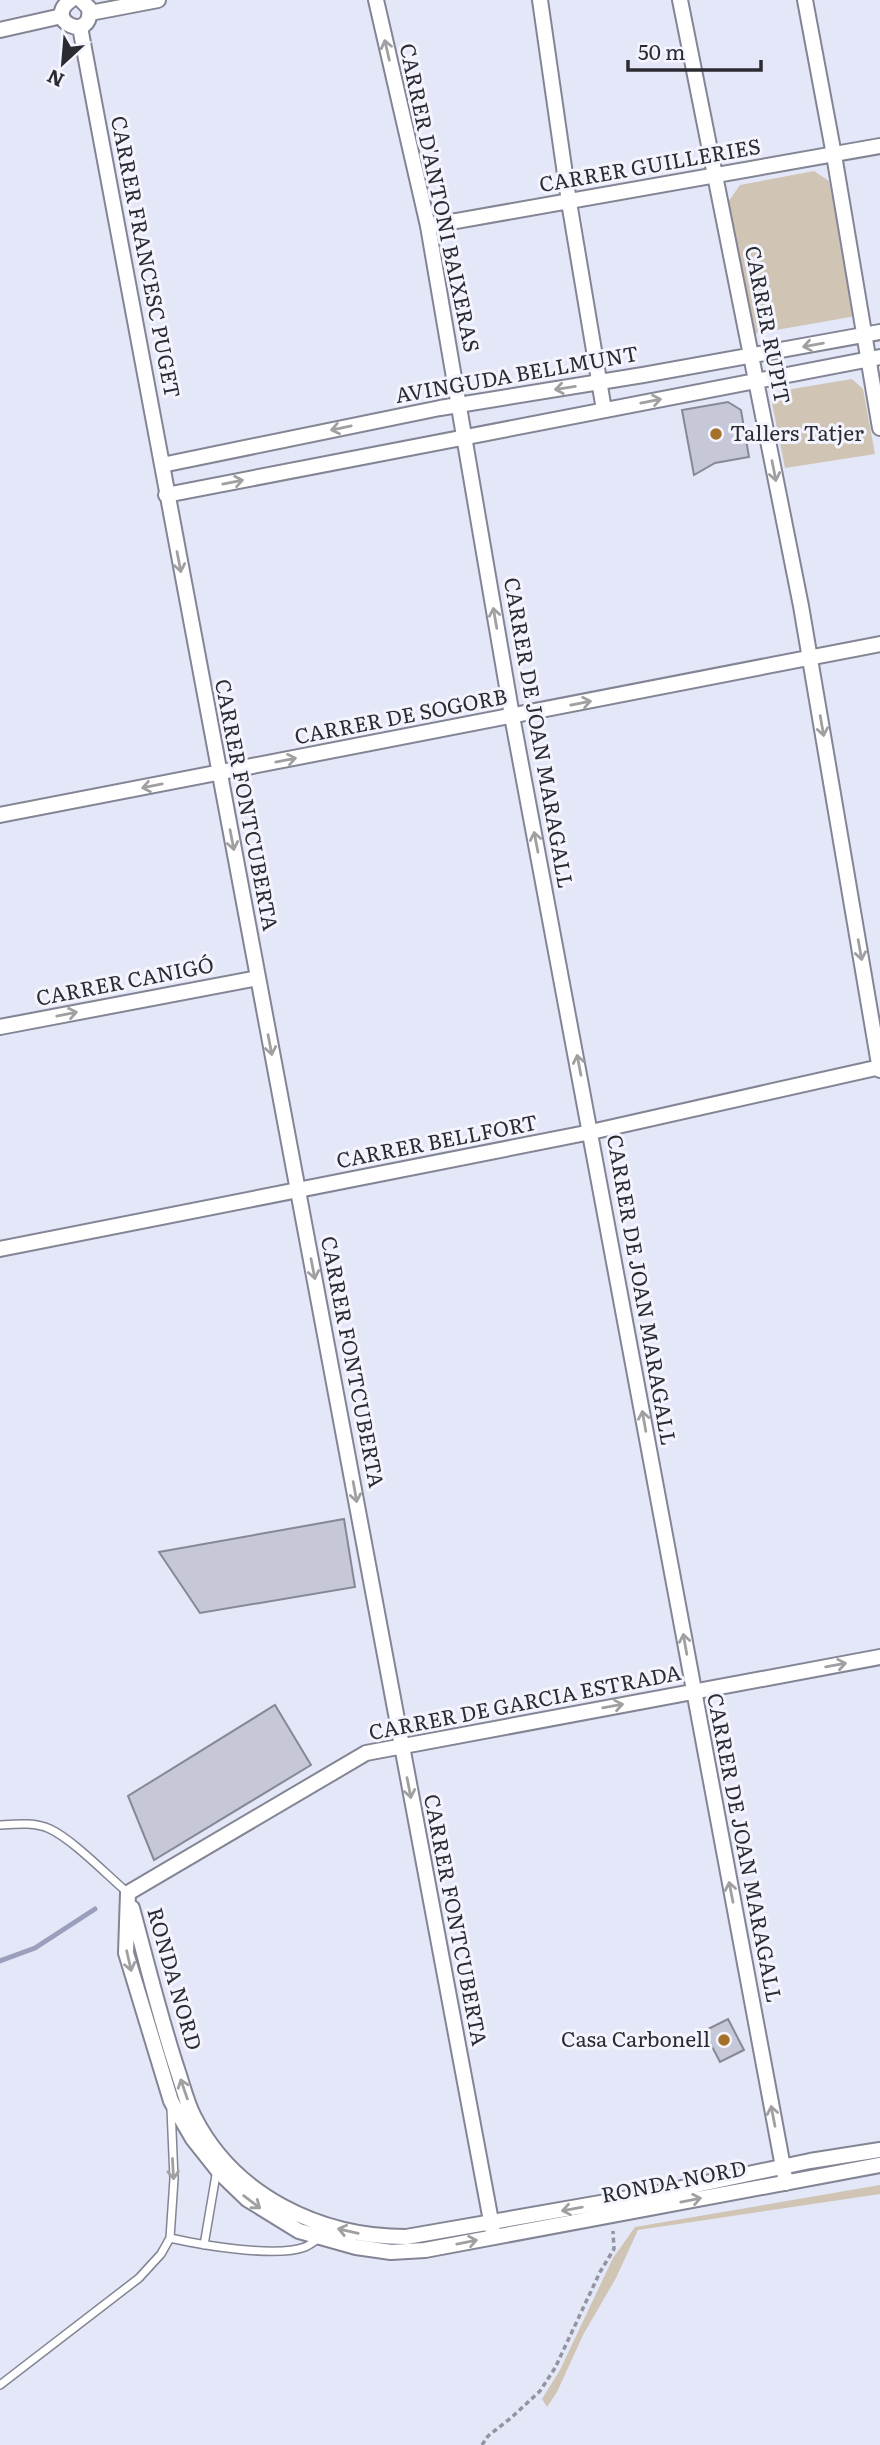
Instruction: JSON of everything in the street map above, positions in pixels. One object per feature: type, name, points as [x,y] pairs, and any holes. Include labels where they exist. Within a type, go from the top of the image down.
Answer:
[{"type":"street","points":[[71,0],[63,7],[62,16],[71,26],[80,26],[87,22],[90,13],[87,4],[81,0]]},
{"type":"street","points":[[90,13],[158,0]]},
{"type":"street","name":"CARRER D'ANTONI BAIXERAS","points":[[376,0],[428,226],[458,405]]},
{"type":"street","points":[[540,0],[569,202],[604,410]]},
{"type":"street","name":"CARRER RUPIT","points":[[680,0],[810,659],[880,1068]]},
{"type":"street","points":[[805,0],[834,155],[863,335],[874,358],[880,428]]},
{"type":"street","points":[[0,30],[62,16]]},
{"type":"street","name":"CARRER FRANCESC PUGET","points":[[80,26],[166,495]]},
{"type":"street","name":"CARRER GUILLERIES","points":[[428,226],[880,146]]},
{"type":"street","name":"AVINGUDA BELLMUNT","points":[[162,465],[458,405],[880,332]]},
{"type":"street","points":[[166,495],[874,358]]},
{"type":"street","name":"CARRER DE JOAN MARAGALL","points":[[458,405],[512,716],[786,2183]]},
{"type":"street","name":"CARRER FONTCUBERTA","points":[[166,495],[492,2230]]},
{"type":"street","name":"CARRER DE SOGORB","points":[[0,816],[880,644]]},
{"type":"street","name":"CARRER CANIGÓ","points":[[0,1027],[258,978]]},
{"type":"street","name":"CARRER BELLFORT","points":[[0,1249],[591,1132],[880,1068]]},
{"type":"street","name":"CARRER DE GARCIA ESTRADA","points":[[128,1893],[366,1753],[880,1657]]},
{"type":"street","name":"RONDA NORD","points":[[128,1893],[126,1953],[171,2101],[193,2139],[217,2169],[257,2206],[299,2231],[319,2238],[356,2248],[391,2252],[425,2250],[492,2230],[663,2192],[880,2150]]},
{"type":"street","name":"RONDA NORD","points":[[128,1893],[167,2038],[193,2116],[210,2143],[244,2180],[295,2214],[348,2232],[379,2237],[492,2230],[613,2215],[880,2165]]},
{"type":"lane","points":[[0,1825],[34,1825],[50,1829],[128,1893]]},
{"type":"lane","points":[[0,2385],[139,2278],[161,2255],[170,2238],[174,2179],[171,2101]]},
{"type":"lane","points":[[204,2245],[217,2169]]},
{"type":"lane","points":[[170,2238],[240,2250],[292,2249],[306,2246],[319,2238]]},
{"type":"path","points":[[475,2445],[483,2443],[540,2391],[555,2368],[600,2272],[614,2249],[613,2215]]},
{"type":"shaded area","points":[[814,171],[829,181],[856,316],[753,334],[728,202],[740,185]]},
{"type":"shaded area","points":[[852,379],[863,389],[875,454],[785,468],[772,403],[780,391]]},
{"type":"shaded area","points":[[880,2185],[880,2194],[638,2230],[616,2278],[583,2335],[557,2392],[547,2407],[542,2399],[560,2370],[613,2258],[635,2227]]},
{"type":"building","name":"Tallers Tatjer","points":[[728,402],[741,410],[749,457],[715,463],[694,475],[682,410]]},
{"type":"building","points":[[344,1519],[355,1587],[200,1613],[159,1552]]},
{"type":"building","points":[[275,1705],[311,1765],[154,1860],[128,1796]]},
{"type":"building","name":"Casa Carbonell","points":[[728,2019],[744,2050],[720,2062],[704,2031]]},
{"type":"waterway","points":[[0,1961],[35,1948],[95,1909]]},
{"type":"place","name":"Tallers Tatjer","points":[[716,434]]},
{"type":"place","name":"Casa Carbonell","points":[[724,2040]]}]
